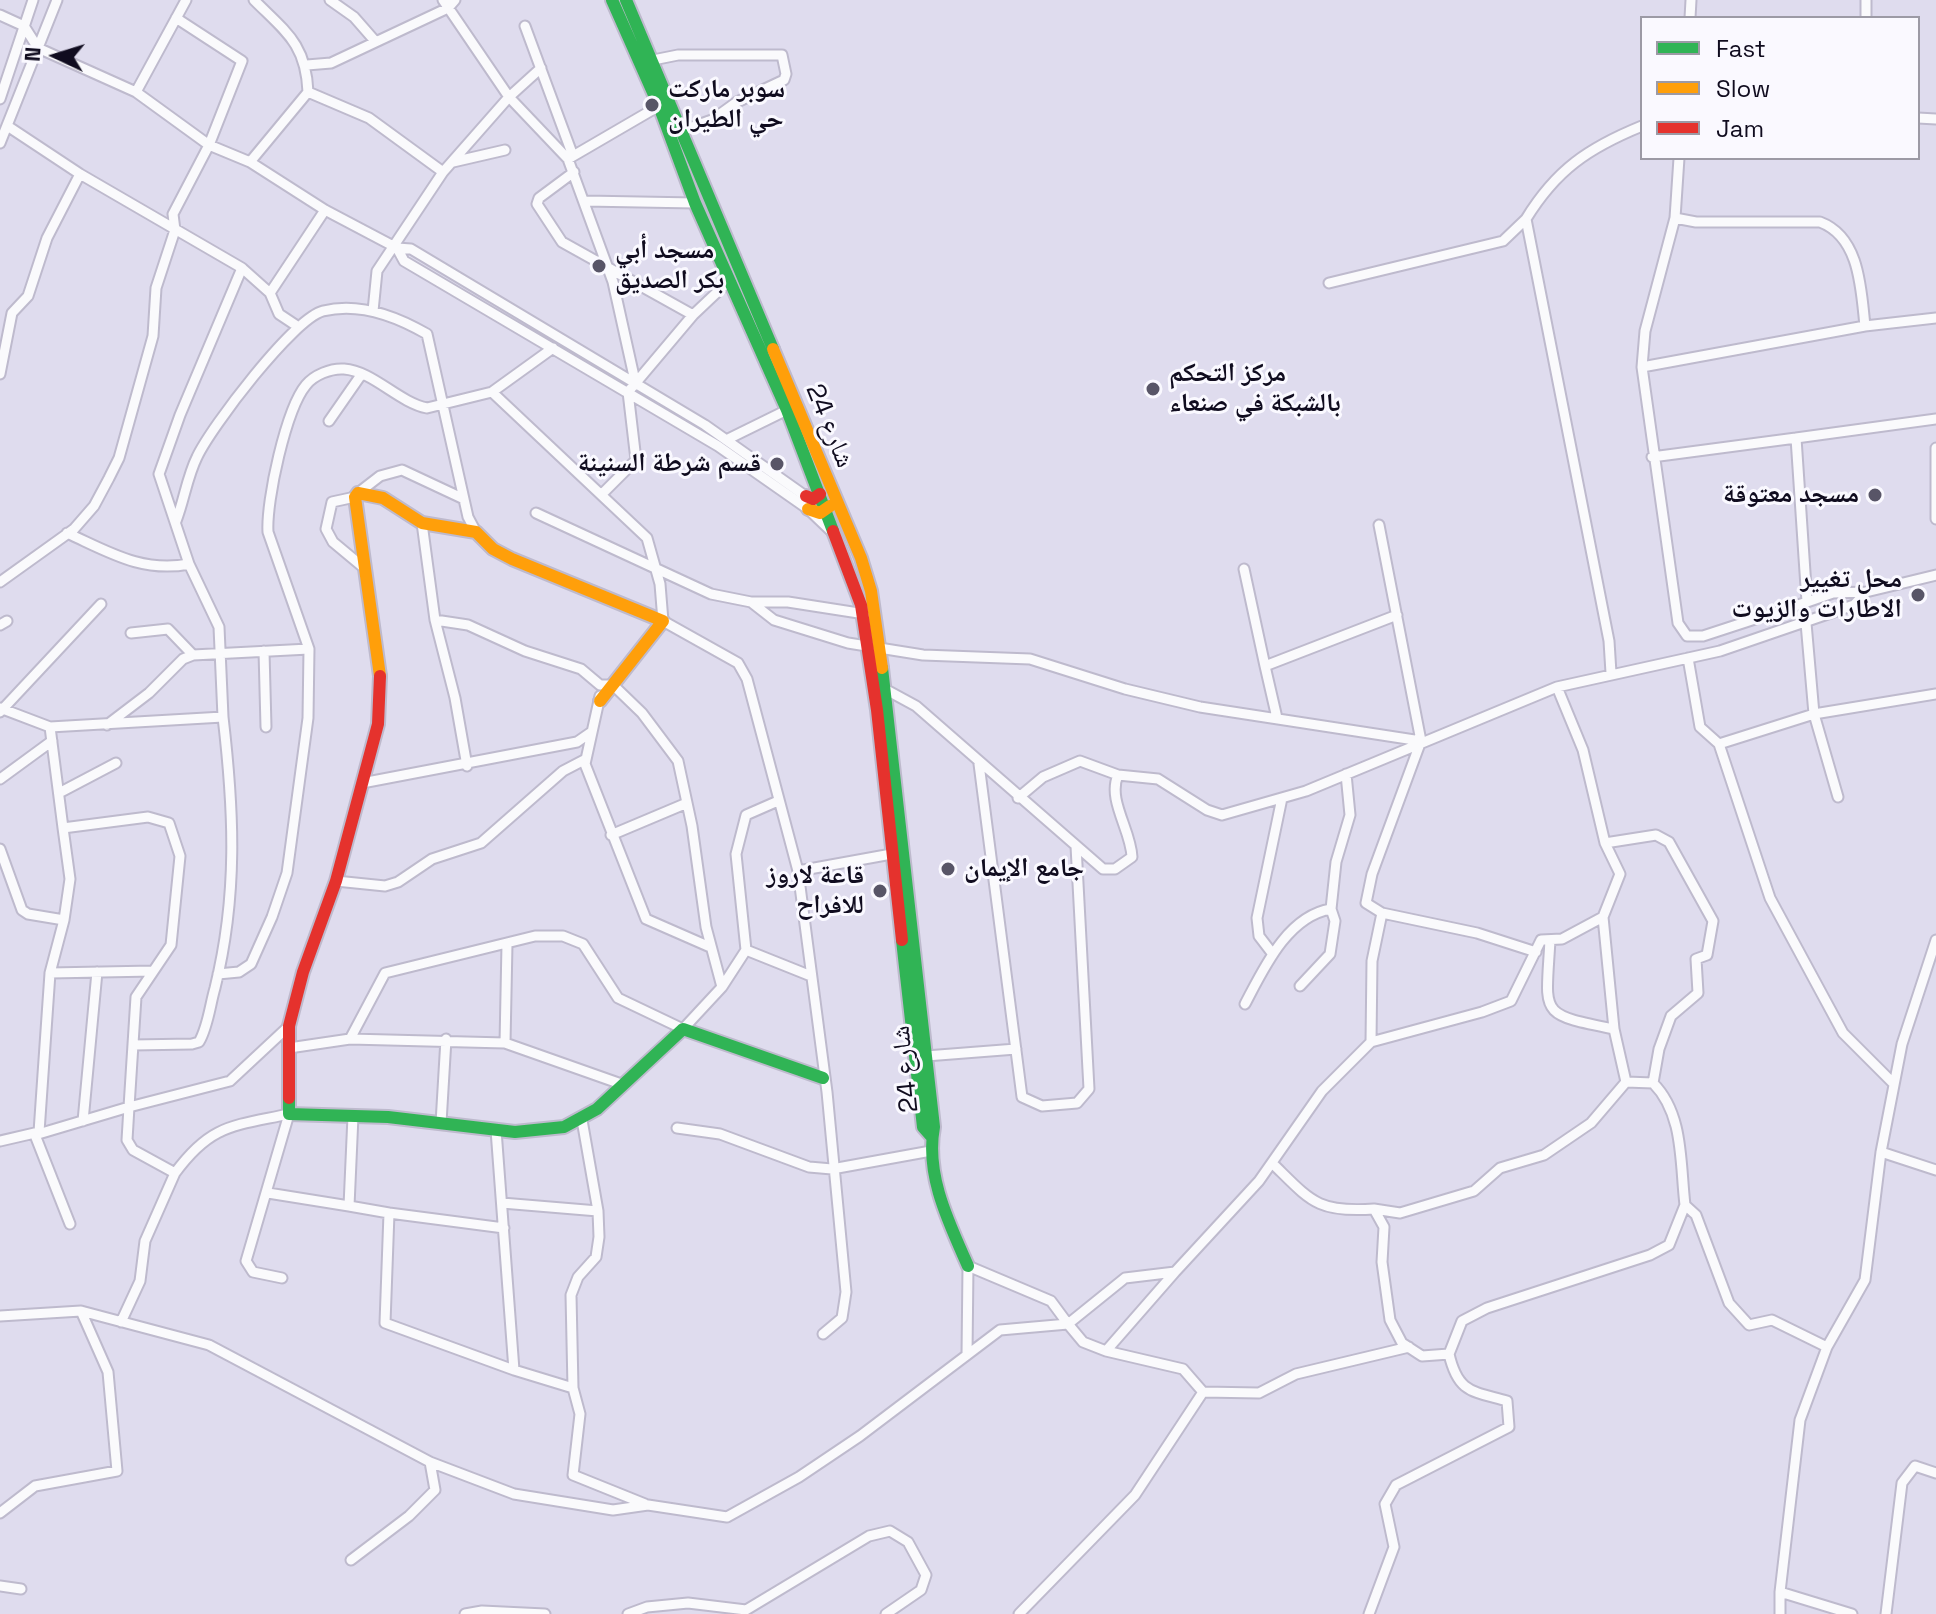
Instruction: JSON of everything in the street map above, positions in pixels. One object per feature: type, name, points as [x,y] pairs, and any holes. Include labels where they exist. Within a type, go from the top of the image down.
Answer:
[{"type":"street","points":[[0,99],[33,0]]},
{"type":"street","points":[[0,143],[9,127],[57,0]]},
{"type":"street","points":[[136,92],[186,0]]},
{"type":"street","points":[[250,162],[308,92],[307,65],[298,43],[254,0]]},
{"type":"street","points":[[330,0],[354,17],[375,41]]},
{"type":"street","name":"شارع 24","points":[[612,0],[659,106],[695,203],[787,410],[853,540],[879,687],[926,1056],[934,1127],[931,1136],[923,1127],[899,852]]},
{"type":"street","name":"شارع 24","points":[[626,0],[826,491],[826,511],[868,614]]},
{"type":"street","points":[[307,65],[331,63],[449,3],[509,97],[570,157]]},
{"type":"street","points":[[0,15],[24,26],[38,48],[136,92],[209,145],[250,162],[325,210],[396,246],[411,249],[635,381],[727,439],[800,495],[813,499],[826,491]]},
{"type":"street","points":[[0,582],[67,533],[94,506],[119,458],[153,336],[156,288],[175,230],[173,214],[209,145],[242,61],[176,18]]},
{"type":"street","points":[[525,26],[609,272],[635,381]]},
{"type":"street","points":[[653,60],[678,55],[782,55],[786,74],[784,80],[737,102],[712,120],[681,131]]},
{"type":"street","points":[[0,66],[11,64]]},
{"type":"street","points":[[373,311],[374,279],[443,172],[509,97],[541,68]]},
{"type":"street","points":[[308,92],[369,118],[443,172]]},
{"type":"street","points":[[570,157],[659,106]]},
{"type":"street","points":[[9,127],[80,174],[242,268],[270,293],[279,314],[297,326]]},
{"type":"street","points":[[1329,283],[1503,241],[1526,219],[1545,188],[1579,157],[1640,127]]},
{"type":"street","points":[[452,162],[505,150]]},
{"type":"street","points":[[1679,160],[1675,218],[1645,331],[1642,367],[1652,457],[1678,623],[1687,636],[1703,636],[1833,593],[1866,592],[1936,575]]},
{"type":"street","points":[[574,172],[539,198],[538,210],[562,242],[609,272],[693,315]]},
{"type":"street","points":[[0,374],[12,313],[28,296],[47,238],[80,174]]},
{"type":"street","points":[[585,201],[695,203]]},
{"type":"street","points":[[270,293],[325,210]]},
{"type":"street","points":[[1675,218],[1696,222],[1820,222],[1837,228],[1847,242],[1855,264],[1865,326]]},
{"type":"street","points":[[1526,219],[1609,641],[1611,673]]},
{"type":"street","points":[[396,246],[404,261],[826,511],[853,540]]},
{"type":"street","points":[[133,1045],[199,1042],[218,974],[234,870],[231,787],[218,652],[219,627],[189,564],[159,474],[180,415],[242,268]]},
{"type":"street","points":[[602,494],[636,460],[628,392],[693,315],[730,280]]},
{"type":"street","points":[[176,521],[197,457],[258,373],[297,326],[319,312],[346,307],[373,311],[427,334],[464,499],[476,532],[493,549],[663,621],[738,663],[747,679],[798,871],[846,1292],[842,1318],[823,1334]]},
{"type":"street","points":[[1642,367],[1865,326],[1936,318]]},
{"type":"street","points":[[218,974],[239,972],[251,964],[287,873],[308,718],[309,649],[268,532],[267,507],[296,402],[312,379],[337,369],[361,375],[419,406],[443,406],[492,392],[553,348]]},
{"type":"street","points":[[329,421],[361,375]]},
{"type":"street","points":[[492,392],[647,538],[657,571],[663,621],[606,685],[590,733],[586,759],[611,835],[646,919],[710,947]]},
{"type":"street","points":[[718,446],[787,410]]},
{"type":"street","points":[[1652,457],[1936,419]]},
{"type":"street","points":[[1796,438],[1807,602]]},
{"type":"street","points":[[1936,448],[1936,519]]},
{"type":"street","points":[[363,567],[333,542],[326,529],[332,502],[356,495],[380,476],[402,470],[464,499]]},
{"type":"street","points":[[356,495],[383,498],[422,523],[476,532]]},
{"type":"street","points":[[282,1278],[253,1272],[246,1261],[289,1114],[289,1026],[303,972],[336,881],[378,724],[381,680],[363,567],[356,495]]},
{"type":"street","points":[[800,495],[808,509],[835,535]]},
{"type":"street","points":[[808,509],[826,511]]},
{"type":"street","points":[[536,513],[711,594],[751,602],[788,602],[868,614]]},
{"type":"street","points":[[422,523],[435,620],[455,698],[467,766]]},
{"type":"street","points":[[1379,525],[1421,741],[1372,874],[1366,903],[1382,913],[1477,933],[1536,952]]},
{"type":"street","points":[[67,533],[130,562],[164,569],[189,564]]},
{"type":"street","points":[[1244,569],[1277,718]]},
{"type":"street","points":[[1018,798],[1043,777],[1080,761],[1118,775],[1158,779],[1207,810],[1222,815],[1282,798],[1346,774],[1557,687],[1720,651],[1854,605],[1866,592]]},
{"type":"street","points":[[751,602],[774,620],[873,648],[923,655],[1030,659],[1140,693],[1200,707],[1421,741]]},
{"type":"street","points":[[101,604],[1,710],[50,727],[223,717]]},
{"type":"street","points":[[1265,666],[1397,615]]},
{"type":"street","points":[[435,620],[468,625],[525,651],[581,669],[642,713],[678,761],[710,947],[722,987]]},
{"type":"street","points":[[1806,623],[1814,714],[1838,797]]},
{"type":"street","points":[[131,633],[168,629],[193,655]]},
{"type":"street","points":[[107,725],[149,693],[183,659],[193,655],[309,649]]},
{"type":"street","points":[[264,651],[266,727]]},
{"type":"street","points":[[1688,658],[1700,727],[1719,744],[1770,898],[1843,1033],[1894,1084]]},
{"type":"street","points":[[879,687],[916,706],[1103,869],[1115,869],[1132,857],[1131,840],[1114,797],[1118,775]]},
{"type":"street","points":[[1557,687],[1583,750],[1605,843],[1620,874],[1603,917],[1614,1029],[1626,1082]]},
{"type":"street","points":[[1719,744],[1814,714],[1936,694]]},
{"type":"street","points":[[35,1135],[40,1128],[50,973],[64,920],[70,879],[50,727]]},
{"type":"street","points":[[362,783],[467,766],[577,742],[590,733]]},
{"type":"street","points":[[0,779],[52,741]]},
{"type":"street","points":[[336,881],[385,886],[398,882],[432,859],[481,843],[563,771],[586,759]]},
{"type":"street","points":[[59,793],[116,763]]},
{"type":"street","points":[[979,764],[1022,1097],[1042,1106],[1077,1103],[1089,1089],[1076,846]]},
{"type":"street","points":[[1300,986],[1330,954],[1335,921],[1331,909],[1336,862],[1350,815],[1346,774]]},
{"type":"street","points":[[1272,953],[1259,936],[1257,918],[1282,798]]},
{"type":"street","points":[[121,1322],[140,1281],[145,1241],[175,1173],[194,1147],[217,1131],[289,1114],[353,1116],[496,1130],[546,1130],[582,1120],[683,1029],[722,987],[746,950],[736,854],[746,815],[778,801]]},
{"type":"street","points":[[611,835],[687,803]]},
{"type":"street","points":[[63,828],[148,817],[169,823],[180,856],[170,949],[136,997],[129,1107],[129,1146],[175,1173]]},
{"type":"street","points":[[1605,843],[1642,835],[1656,835],[1669,842],[1713,921],[1707,955],[1696,959],[1698,993],[1671,1016],[1659,1049],[1653,1083]]},
{"type":"street","points":[[0,849],[22,910],[28,914],[64,920]]},
{"type":"street","points":[[798,871],[899,852]]},
{"type":"street","points":[[1245,1004],[1272,953],[1300,926],[1331,909]]},
{"type":"street","points":[[1371,1042],[1372,961],[1382,913]]},
{"type":"street","points":[[1106,1351],[1272,1163],[1322,1091],[1371,1042],[1482,1012],[1511,1001],[1541,940],[1562,939],[1603,917]]},
{"type":"street","points":[[350,1039],[385,973],[535,936],[563,936],[583,944],[618,998],[683,1029],[823,1078]]},
{"type":"street","points":[[1550,940],[1547,1000],[1550,1010],[1563,1019],[1614,1029]]},
{"type":"street","points":[[1780,1614],[1800,1420],[1827,1347],[1865,1280],[1881,1152],[1902,1044],[1936,940]]},
{"type":"street","points":[[505,1043],[507,944]]},
{"type":"street","points":[[746,950],[811,976]]},
{"type":"street","points":[[50,973],[153,971]]},
{"type":"street","points":[[83,1121],[97,972]]},
{"type":"street","points":[[0,1141],[35,1135],[230,1081],[289,1026]]},
{"type":"street","points":[[289,1048],[350,1039],[446,1039],[505,1043],[624,1085]]},
{"type":"street","points":[[441,1123],[446,1039]]},
{"type":"street","points":[[926,1056],[1016,1049]]},
{"type":"street","points":[[1369,1614],[1394,1547],[1385,1504],[1396,1485],[1509,1427],[1507,1401],[1464,1388],[1454,1375],[1449,1354],[1462,1321],[1487,1308],[1650,1255],[1669,1245],[1685,1205],[1675,1118],[1668,1098],[1653,1083],[1626,1082]]},
{"type":"street","points":[[1272,1163],[1309,1199],[1336,1211],[1374,1209],[1400,1213],[1474,1191],[1500,1168],[1544,1155],[1591,1123],[1626,1082]]},
{"type":"street","points":[[349,1206],[353,1116]]},
{"type":"street","points":[[582,1120],[598,1211],[596,1257],[572,1288],[573,1388],[580,1414],[573,1475],[648,1505],[727,1517],[799,1477],[860,1436],[1000,1330],[1068,1324],[1125,1278],[1175,1272]]},
{"type":"street","points":[[677,1128],[732,1137],[809,1167],[832,1169],[931,1151]]},
{"type":"street","points":[[496,1130],[514,1370]]},
{"type":"street","points":[[35,1135],[70,1224]]},
{"type":"street","points":[[931,1136],[931,1151],[954,1235],[968,1266],[967,1355]]},
{"type":"street","points":[[1881,1152],[1936,1170]]},
{"type":"street","points":[[268,1193],[504,1228]]},
{"type":"street","points":[[502,1203],[598,1211]]},
{"type":"street","points":[[1685,1205],[1696,1215],[1729,1303],[1749,1325],[1772,1320],[1827,1347]]},
{"type":"street","points":[[1374,1209],[1384,1227],[1382,1262],[1390,1320],[1402,1343],[1422,1356],[1449,1354]]},
{"type":"street","points":[[389,1213],[385,1323],[573,1388]]},
{"type":"street","points":[[968,1266],[1051,1301],[1083,1342],[1106,1351],[1183,1369],[1203,1392],[1259,1393],[1296,1374],[1409,1347]]},
{"type":"street","points":[[0,1513],[35,1486],[117,1471],[108,1372],[81,1311]]},
{"type":"street","points":[[0,1316],[81,1311],[209,1345],[430,1462],[514,1494],[613,1510],[648,1505]]},
{"type":"street","points":[[1019,1614],[1135,1495],[1203,1392]]},
{"type":"street","points":[[351,1560],[435,1490],[430,1462]]},
{"type":"street","points":[[1886,1614],[1902,1483],[1915,1466],[1936,1473]]},
{"type":"street","points":[[628,1614],[647,1607],[688,1603],[746,1610],[869,1536],[890,1531],[908,1542],[926,1575],[921,1590],[886,1614]]},
{"type":"street","points":[[0,1586],[21,1589]]},
{"type":"street","points":[[1780,1592],[1852,1614]]},
{"type":"street","points":[[465,1614],[482,1611],[545,1614]]},
{"type":"traffic: fast","points":[[612,0],[659,106],[695,203],[787,410],[833,531]]},
{"type":"traffic: fast","points":[[626,0],[773,349]]},
{"type":"traffic: fast","points":[[882,668],[934,1127],[933,1163],[940,1198],[968,1266]]},
{"type":"traffic: fast","points":[[902,940],[923,1127],[931,1136]]},
{"type":"traffic: fast","points":[[289,1098],[289,1114],[388,1117],[515,1132],[564,1127],[597,1109],[683,1029],[823,1078]]},
{"type":"traffic: slow","points":[[773,349],[861,558],[871,591],[882,668]]},
{"type":"traffic: slow","points":[[380,676],[355,497],[358,493],[383,498],[422,523],[476,532],[493,549],[512,559],[663,621],[600,701]]},
{"type":"traffic: slow","points":[[808,509],[820,513],[830,506]]},
{"type":"traffic: jam","points":[[806,496],[813,499],[820,494]]},
{"type":"traffic: jam","points":[[833,531],[861,605],[877,710],[902,940]]},
{"type":"traffic: jam","points":[[289,1098],[289,1026],[303,972],[336,881],[378,724],[380,676]]},
{"type":"place","name":"سوبر ماركت حي الطيران","points":[[652,105]]},
{"type":"place","name":"مسجد أبي بكر الصديق","points":[[599,266]]},
{"type":"place","name":"مركز التحكم بالشبكة في صنعاء","points":[[1153,389]]},
{"type":"place","name":"قسم شرطة السنينة","points":[[777,464]]},
{"type":"place","name":"مسجد معتوقة","points":[[1875,495]]},
{"type":"place","name":"محل تغيير الاطارات والزيوت","points":[[1918,595]]},
{"type":"place","name":"جامع الإيمان","points":[[948,869]]},
{"type":"place","name":"قاعة لاروز للافراح","points":[[880,891]]}]
